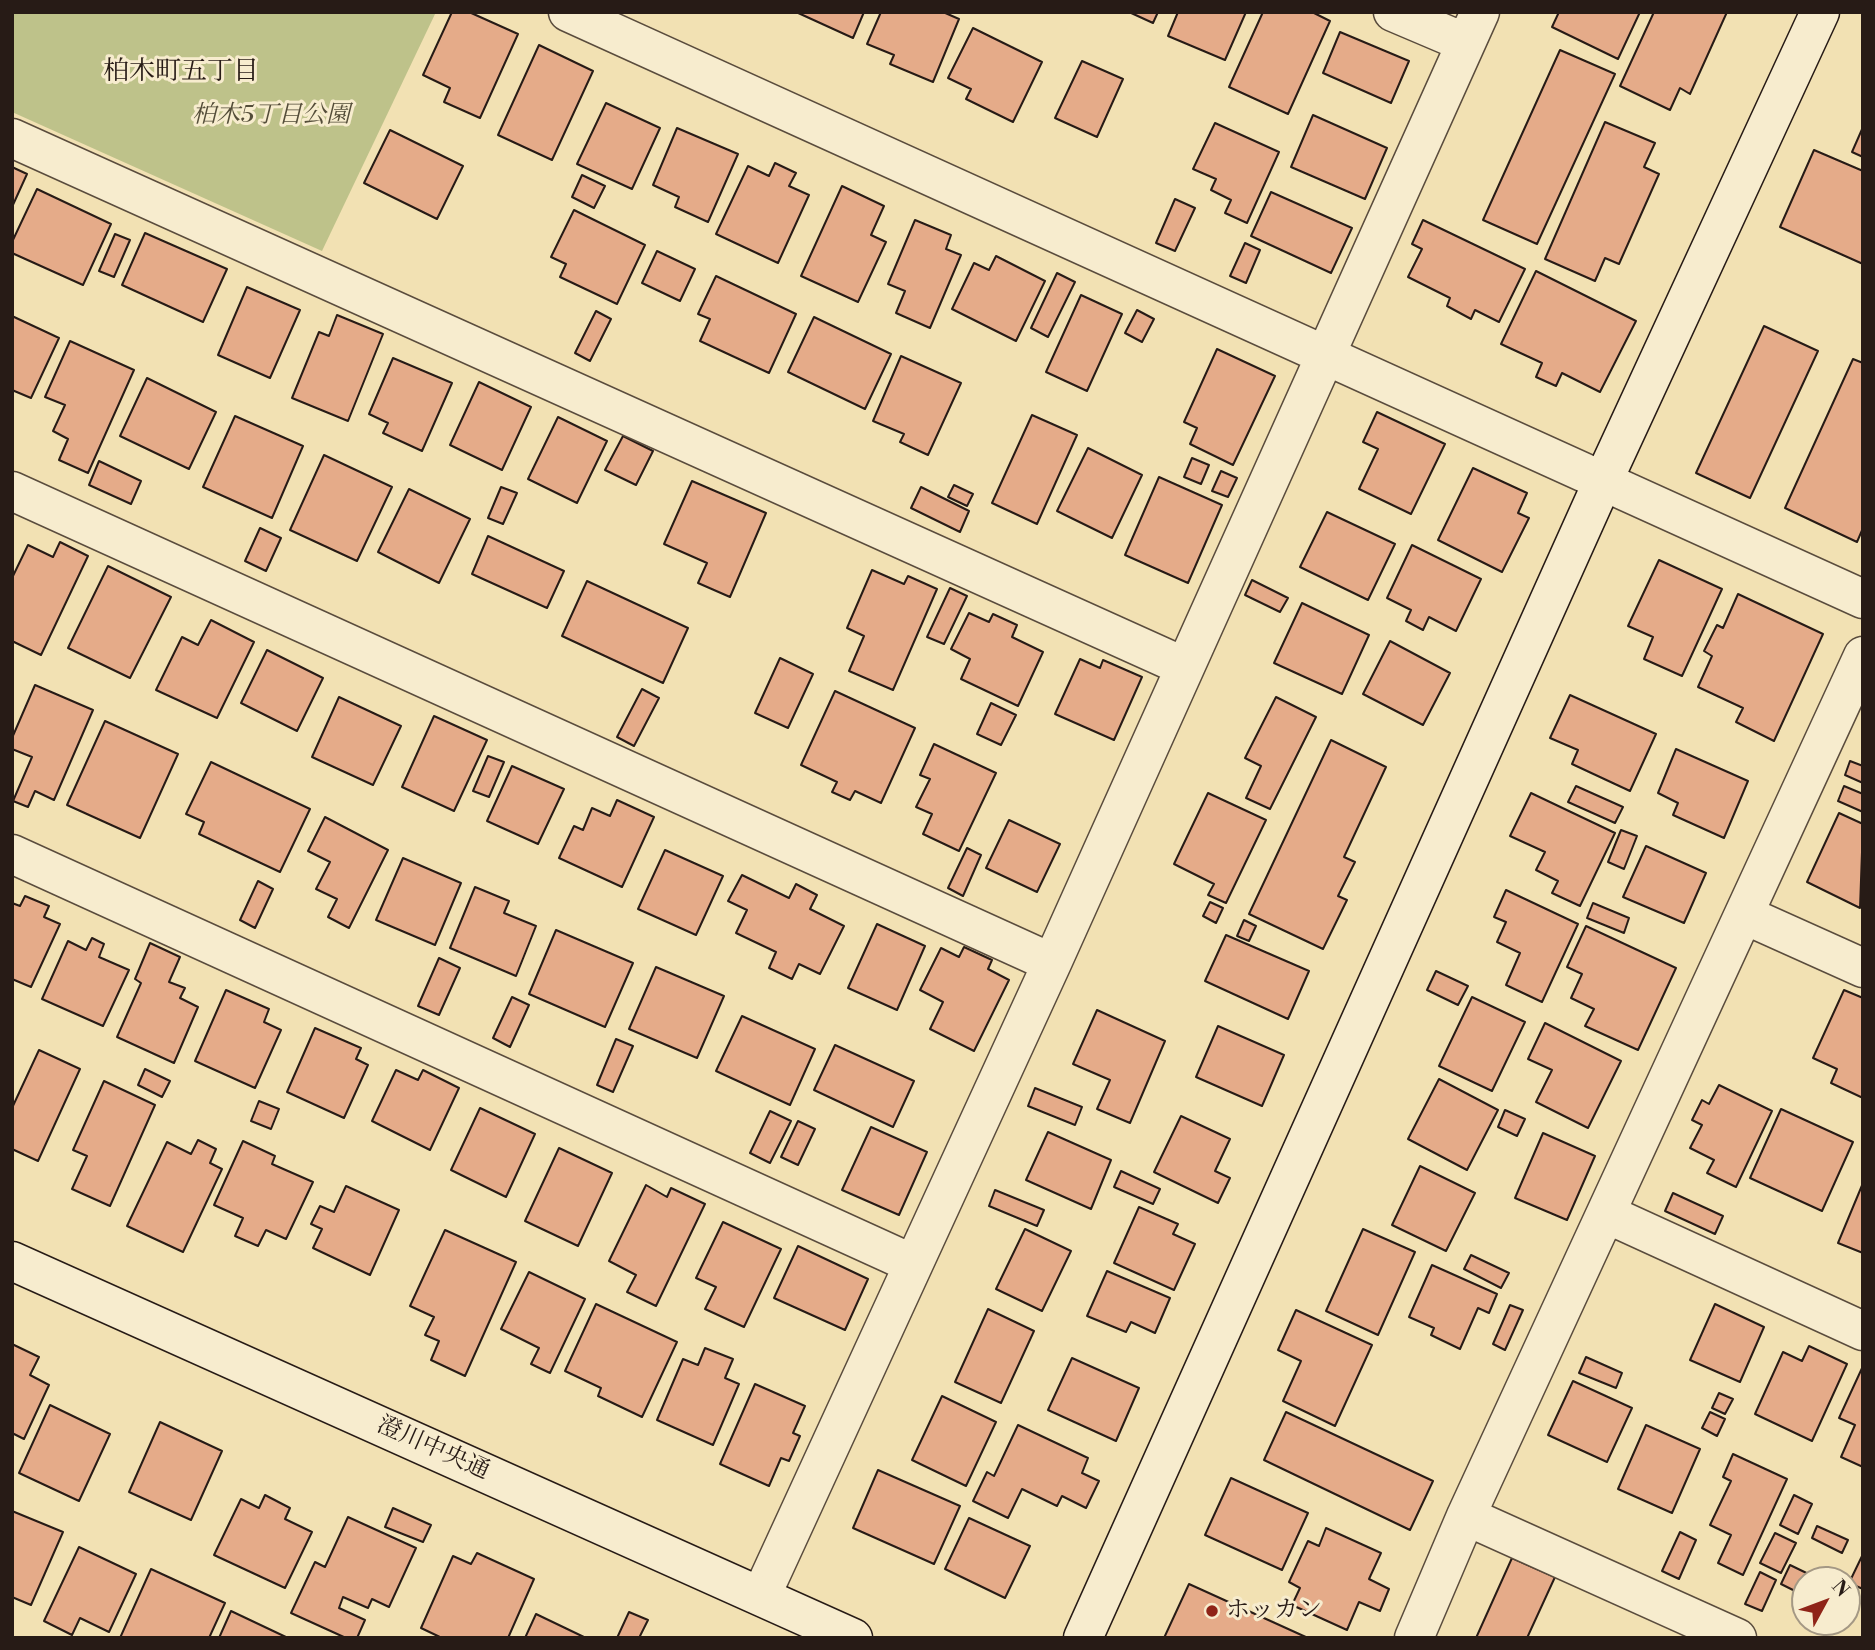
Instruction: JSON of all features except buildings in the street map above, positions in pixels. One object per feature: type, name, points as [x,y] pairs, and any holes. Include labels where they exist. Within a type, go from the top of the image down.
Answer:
[{"type":"street","points":[[568,12],[1863,598]]},
{"type":"street","points":[[761,1596],[1052,964],[1473,28],[1393,12]]},
{"type":"street","points":[[1083,1638],[1604,481],[1820,12]]},
{"type":"street","points":[[12,138],[1185,667]]},
{"type":"street","points":[[12,491],[1052,964]]},
{"type":"street","points":[[1414,1638],[1466,1516],[1863,656]]},
{"type":"street","points":[[12,854],[913,1264]]},
{"type":"street","points":[[1745,915],[1863,968]]},
{"type":"street","points":[[1607,1214],[1863,1331]]},
{"type":"street","name":"澄川中央通","points":[[12,1261],[853,1638]]},
{"type":"street","points":[[1466,1516],[1737,1638]]},
{"type":"green space","name":"柏木5丁目公園","points":[[13,12],[436,12],[322,251],[12,112]]},
{"type":"place","name":"ホッカン","points":[[1212,1611]]},
{"type":"district","name":"柏木町五丁目","points":[[181,73]]}]
